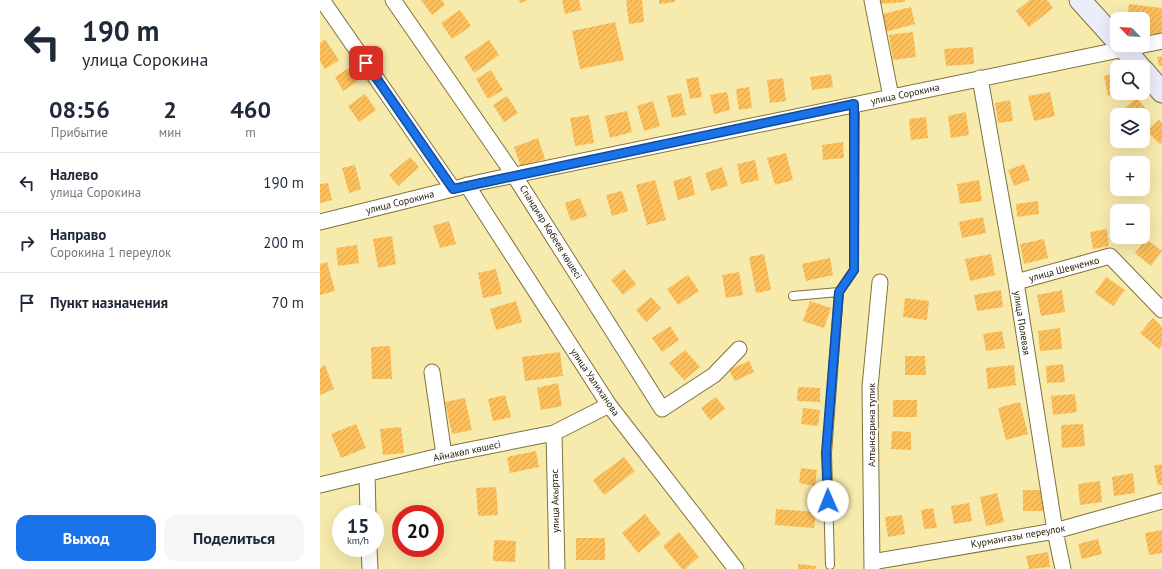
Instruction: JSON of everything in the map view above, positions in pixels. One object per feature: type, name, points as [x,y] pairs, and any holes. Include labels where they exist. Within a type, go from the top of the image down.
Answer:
[{"type":"street","name":"улица Уалиханова","points":[[322,0],[460,187],[609,405],[736,569]]},
{"type":"street","name":"Спандияр Көбеев көшесі","points":[[393,0],[514,175],[662,409],[714,375],[739,349]]},
{"type":"street","points":[[872,0],[891,97]]},
{"type":"street","points":[[1080,0],[1110,33]]},
{"type":"street","name":"улица Сорокина","points":[[1150,42],[1162,41]]},
{"type":"street","name":"улица Сорокина","points":[[320,222],[514,175],[980,78],[1110,48]]},
{"type":"street","points":[[1127,52],[1134,60]]},
{"type":"street","name":"улица Полевая","points":[[980,78],[1016,282],[1055,531],[1063,569]]},
{"type":"street","points":[[1150,78],[1162,92]]},
{"type":"street","name":"улица Шевченко","points":[[1016,282],[1110,256],[1162,310]]},
{"type":"street","name":"Алтынсарина тупик","points":[[872,565],[870,387],[880,282]]},
{"type":"street","points":[[432,372],[444,455]]},
{"type":"street","name":"Айнакөл көшесі","points":[[320,484],[444,455],[554,432],[609,405]]},
{"type":"street","name":"улица Акыртас","points":[[554,432],[557,569]]},
{"type":"street","points":[[367,474],[368,505]]},
{"type":"street","name":"Курмангазы переулок","points":[[872,565],[1055,531],[1162,502]]},
{"type":"street","points":[[369,557],[370,569]]},
{"type":"lane","points":[[830,564],[826,453],[839,292],[854,270],[854,104]]},
{"type":"lane","points":[[793,296],[839,292]]},
{"type":"building","points":[[421,0],[442,0],[445,5],[432,15]]},
{"type":"building","points":[[519,0],[528,0],[520,3]]},
{"type":"building","points":[[562,0],[579,0],[581,10],[565,14]]},
{"type":"building","points":[[626,0],[642,0],[644,22],[629,24]]},
{"type":"building","points":[[659,0],[675,0],[675,2],[659,4]]},
{"type":"building","points":[[877,0],[905,0],[905,2],[877,4]]},
{"type":"building","points":[[1030,0],[1047,0],[1053,8],[1029,27],[1016,11]]},
{"type":"building","points":[[1129,4],[1162,8],[1162,35],[1150,34],[1150,12],[1128,12]]},
{"type":"building","points":[[911,7],[915,24],[885,32],[880,15]]},
{"type":"building","points":[[460,10],[471,26],[452,39],[441,23]]},
{"type":"building","points":[[615,22],[624,60],[580,69],[572,31]]},
{"type":"building","points":[[913,32],[916,57],[893,60],[889,35]]},
{"type":"building","points":[[325,39],[339,60],[325,69],[320,61],[320,43]]},
{"type":"building","points":[[489,40],[499,55],[474,73],[464,57]]},
{"type":"building","points":[[973,47],[974,64],[946,66],[944,49]]},
{"type":"building","points":[[1162,56],[1162,65],[1159,66],[1157,57]]},
{"type":"building","points":[[349,68],[357,82],[343,91],[335,77]]},
{"type":"building","points":[[491,70],[503,90],[488,99],[476,79]]},
{"type":"building","points":[[831,74],[833,87],[812,90],[810,77]]},
{"type":"building","points":[[1110,75],[1110,96],[1108,96],[1104,76]]},
{"type":"building","points":[[698,77],[702,97],[690,99],[686,79]]},
{"type":"building","points":[[783,78],[786,101],[770,103],[767,80]]},
{"type":"building","points":[[749,87],[752,108],[739,110],[736,89]]},
{"type":"building","points":[[727,92],[730,110],[714,114],[710,95]]},
{"type":"building","points":[[1050,92],[1055,116],[1034,121],[1028,96]]},
{"type":"building","points":[[681,93],[686,115],[672,118],[667,96]]},
{"type":"building","points":[[365,94],[376,110],[359,122],[348,106]]},
{"type":"building","points":[[507,96],[518,113],[504,122],[493,105]]},
{"type":"building","points":[[1010,100],[1013,121],[998,123],[995,103]]},
{"type":"building","points":[[1134,100],[1139,100],[1145,108],[1124,108]]},
{"type":"building","points":[[653,101],[660,126],[644,131],[637,106]]},
{"type":"building","points":[[627,111],[632,132],[610,138],[605,116]]},
{"type":"building","points":[[966,112],[969,135],[951,138],[948,116]]},
{"type":"building","points":[[589,115],[594,143],[575,146],[570,118]]},
{"type":"building","points":[[926,117],[928,138],[911,140],[909,119]]},
{"type":"building","points":[[1159,120],[1162,123],[1162,142],[1160,144],[1150,134],[1150,128]]},
{"type":"building","points":[[538,138],[545,159],[521,167],[514,147]]},
{"type":"building","points":[[843,142],[844,158],[823,160],[822,145]]},
{"type":"building","points":[[786,153],[793,180],[775,185],[767,158]]},
{"type":"building","points":[[410,157],[419,167],[398,186],[389,175]]},
{"type":"building","points":[[755,160],[759,180],[741,184],[737,164]]},
{"type":"building","points":[[1024,164],[1030,180],[1014,186],[1008,170]]},
{"type":"building","points":[[355,165],[361,189],[349,193],[342,168]]},
{"type":"building","points":[[722,167],[728,186],[711,191],[705,173]]},
{"type":"building","points":[[691,176],[695,195],[678,200],[673,181]]},
{"type":"building","points":[[655,180],[666,220],[647,225],[636,185]]},
{"type":"building","points":[[979,180],[982,201],[960,204],[957,184]]},
{"type":"building","points":[[328,183],[332,200],[320,203],[320,184]]},
{"type":"building","points":[[622,191],[628,211],[612,216],[606,195]]},
{"type":"building","points":[[580,198],[587,216],[571,221],[565,203]]},
{"type":"building","points":[[1038,201],[1039,214],[1017,217],[1016,204]]},
{"type":"building","points":[[983,217],[986,233],[962,238],[959,222]]},
{"type":"building","points":[[449,221],[456,244],[440,248],[433,226]]},
{"type":"building","points":[[1107,229],[1109,246],[1093,249],[1090,232]]},
{"type":"building","points":[[392,236],[396,264],[378,268],[373,239]]},
{"type":"building","points":[[1044,239],[1048,258],[1024,264],[1020,244]]},
{"type":"building","points":[[1150,242],[1162,251],[1151,266],[1135,253],[1142,244],[1150,244]]},
{"type":"building","points":[[357,245],[359,263],[338,266],[336,248]]},
{"type":"building","points":[[764,254],[771,290],[756,293],[749,257]]},
{"type":"building","points":[[991,254],[995,275],[970,281],[965,259]]},
{"type":"building","points":[[830,258],[833,275],[806,281],[802,264]]},
{"type":"building","points":[[327,262],[335,291],[320,295],[320,264]]},
{"type":"building","points":[[496,269],[502,294],[483,298],[478,273]]},
{"type":"building","points":[[624,269],[636,284],[623,295],[611,280]]},
{"type":"building","points":[[739,272],[743,295],[726,298],[722,275]]},
{"type":"building","points":[[688,275],[699,291],[678,305],[667,289]]},
{"type":"building","points":[[1106,277],[1125,290],[1113,306],[1095,293]]},
{"type":"building","points":[[1001,290],[1003,307],[977,311],[974,295]]},
{"type":"building","points":[[1062,290],[1065,312],[1041,316],[1037,295]]},
{"type":"building","points":[[651,297],[661,308],[646,322],[636,310]]},
{"type":"building","points":[[905,298],[929,301],[927,320],[903,317]]},
{"type":"building","points":[[516,301],[522,322],[496,330],[490,309]]},
{"type":"building","points":[[810,301],[831,308],[824,328],[803,321]]},
{"type":"building","points":[[1153,318],[1162,327],[1162,345],[1159,349],[1140,333]]},
{"type":"building","points":[[670,326],[679,340],[662,352],[652,338]]},
{"type":"building","points":[[1060,328],[1062,349],[1040,351],[1038,331]]},
{"type":"building","points":[[1002,331],[1005,348],[986,351],[983,334]]},
{"type":"building","points":[[390,346],[392,379],[372,379],[371,347]]},
{"type":"building","points":[[685,350],[700,367],[684,380],[669,363]]},
{"type":"building","points":[[560,352],[563,376],[525,381],[522,357]]},
{"type":"building","points":[[905,356],[925,356],[926,375],[905,375]]},
{"type":"building","points":[[749,361],[754,372],[735,381],[729,370]]},
{"type":"building","points":[[1063,364],[1065,382],[1047,383],[1046,366]]},
{"type":"building","points":[[325,365],[334,389],[320,395],[320,368]]},
{"type":"building","points":[[1014,365],[1016,385],[988,389],[986,368]]},
{"type":"building","points":[[558,383],[562,406],[541,410],[537,388]]},
{"type":"building","points":[[798,387],[820,388],[820,402],[797,401]]},
{"type":"building","points":[[1075,394],[1077,412],[1053,415],[1051,396]]},
{"type":"building","points":[[505,395],[511,417],[493,421],[488,399]]},
{"type":"building","points":[[716,397],[725,409],[710,420],[701,408]]},
{"type":"building","points":[[465,398],[472,430],[452,434],[445,402]]},
{"type":"building","points":[[893,400],[917,400],[917,417],[893,417]]},
{"type":"building","points":[[1020,402],[1028,434],[1006,440],[998,408]]},
{"type":"building","points":[[803,408],[820,410],[818,426],[801,424]]},
{"type":"building","points":[[356,424],[366,448],[341,458],[331,434]]},
{"type":"building","points":[[1083,424],[1085,446],[1062,448],[1061,425]]},
{"type":"building","points":[[401,427],[404,453],[383,455],[380,429]]},
{"type":"building","points":[[892,431],[911,432],[911,450],[891,449]]},
{"type":"building","points":[[536,451],[539,467],[510,473],[507,457]]},
{"type":"building","points":[[624,457],[635,471],[604,495],[593,480]]},
{"type":"building","points":[[1162,464],[1162,485],[1158,485],[1154,466]]},
{"type":"building","points":[[801,468],[817,470],[815,486],[799,483]]},
{"type":"building","points":[[1133,473],[1135,493],[1114,496],[1112,477]]},
{"type":"building","points":[[1100,481],[1102,502],[1080,505],[1078,484]]},
{"type":"building","points":[[496,487],[498,515],[478,516],[476,488]]},
{"type":"building","points":[[1023,490],[1043,490],[1043,511],[1023,511]]},
{"type":"building","points":[[997,493],[1004,522],[986,526],[980,497]]},
{"type":"building","points":[[969,503],[972,521],[954,524],[951,506]]},
{"type":"building","points":[[933,508],[937,528],[924,529],[921,510]]},
{"type":"building","points":[[776,509],[816,512],[814,528],[775,525]]},
{"type":"building","points":[[645,514],[661,534],[638,553],[622,533]]},
{"type":"building","points":[[902,515],[905,534],[888,537],[885,517]]},
{"type":"building","points":[[1162,530],[1162,553],[1149,555],[1145,533]]},
{"type":"building","points":[[679,532],[699,557],[685,569],[682,569],[663,546]]},
{"type":"building","points":[[576,538],[605,538],[605,560],[576,560]]},
{"type":"building","points":[[1098,539],[1102,554],[1082,559],[1078,544]]},
{"type":"building","points":[[494,540],[516,541],[515,562],[493,561]]},
{"type":"building","points":[[1048,552],[1050,567],[1029,569],[1026,556]]},
{"type":"building","points":[[798,564],[816,566],[815,569],[798,569]]},
{"type":"route","points":[[366,63],[453,189],[854,104],[856,242],[854,270],[839,292],[826,453],[828,501]]}]
